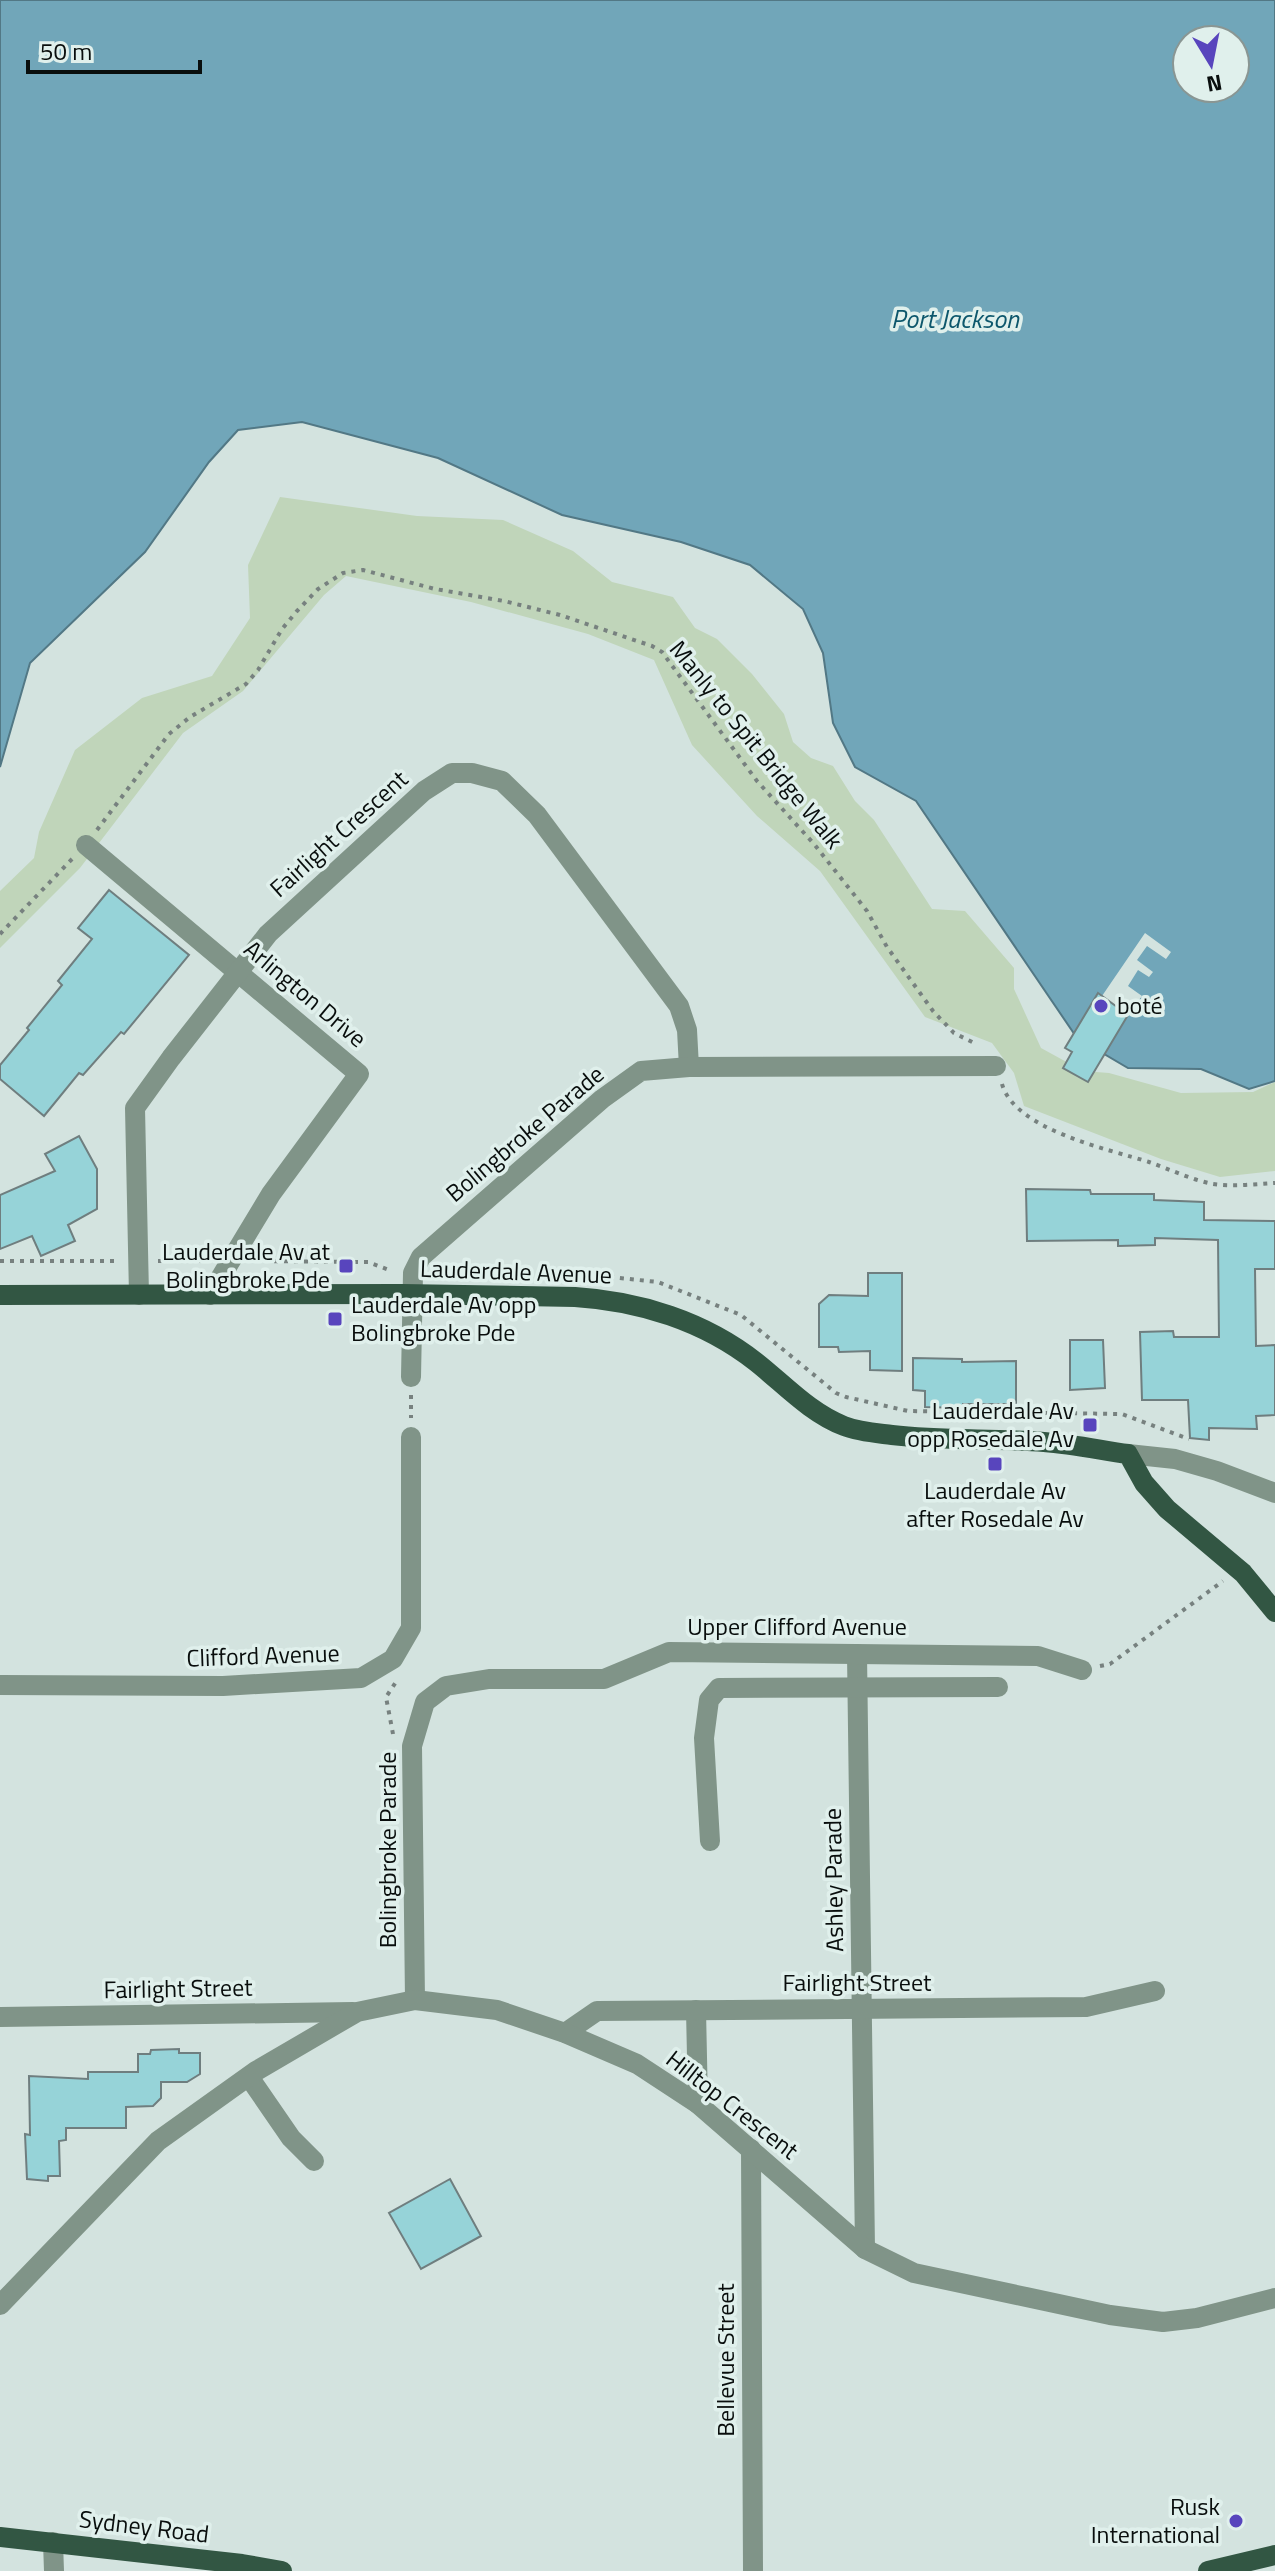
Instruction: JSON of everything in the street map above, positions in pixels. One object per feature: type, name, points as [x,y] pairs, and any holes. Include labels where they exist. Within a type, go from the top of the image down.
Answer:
[{"type":"main road","name":"Lauderdale Avenue","points":[[0,1295],[575,1297],[643,1306],[672,1316],[729,1344],[802,1401],[847,1427],[922,1438],[1043,1442],[1128,1454]]},
{"type":"main road","points":[[1128,1454],[1144,1483],[1167,1509],[1238,1570],[1275,1612]]},
{"type":"main road","name":"Sydney Road","points":[[0,2537],[282,2571]]},
{"type":"main road","points":[[1208,2571],[1275,2555]]},
{"type":"street","name":"Fairlight Crescent","points":[[139,1295],[135,1108],[268,934],[424,791],[452,773],[472,773],[502,781],[537,815],[679,1006],[687,1030],[689,1067]]},
{"type":"street","name":"Arlington Drive","points":[[86,845],[359,1074],[271,1194],[210,1295]]},
{"type":"street","name":"Bolingbroke Parade","points":[[411,1377],[413,1273],[421,1257],[602,1099],[641,1071],[689,1067],[996,1066]]},
{"type":"street","name":"Clifford Avenue","points":[[0,1685],[223,1686],[361,1678],[393,1659],[411,1628],[411,1437]]},
{"type":"street","name":"Lauderdale Avenue","points":[[1128,1454],[1175,1459],[1275,1493]]},
{"type":"street","name":"Upper Clifford Avenue","points":[[425,1702],[446,1686],[489,1679],[604,1679],[669,1652],[1038,1656],[1082,1670]]},
{"type":"street","name":"Ashley Parade","points":[[857,1654],[865,2249]]},
{"type":"street","points":[[710,1841],[704,1738],[709,1700],[719,1688],[998,1687]]},
{"type":"street","name":"Bolingbroke Parade","points":[[415,2000],[412,1746],[425,1702]]},
{"type":"street","name":"Fairlight Street","points":[[565,2033],[597,2011],[1086,2007],[1155,1991]]},
{"type":"street","name":"Hilltop Crescent","points":[[0,2305],[158,2141],[249,2077],[357,2012],[415,2000],[497,2010],[565,2033],[637,2064],[698,2104],[865,2249],[914,2273],[1095,2312],[1163,2322],[1197,2318],[1275,2298]]},
{"type":"street","points":[[696,2010],[698,2104]]},
{"type":"street","name":"Fairlight Street","points":[[0,2017],[357,2012]]},
{"type":"street","points":[[249,2077],[291,2138],[314,2161]]},
{"type":"street","name":"Bellevue Street","points":[[751,2149],[753,2571]]},
{"type":"street","points":[[53,2542],[54,2571]]},
{"type":"path","name":"Manly to Spit Bridge Walk","points":[[0,934],[86,845],[169,734],[190,717],[246,684],[282,629],[318,589],[343,573],[363,570],[435,589],[560,615],[662,652],[729,746],[867,911],[887,947],[933,1011],[954,1033],[976,1044],[990,1056],[1005,1095],[1020,1109],[1051,1130],[1212,1183],[1275,1183]]},
{"type":"path","points":[[0,1261],[103,1261]]},
{"type":"path","points":[[171,1261],[209,1261]]},
{"type":"path","points":[[242,1261],[368,1262],[392,1271]]},
{"type":"path","points":[[592,1276],[658,1282],[741,1315],[836,1393],[846,1397],[908,1411],[1122,1414],[1199,1443]]},
{"type":"path","points":[[411,1377],[411,1437]]},
{"type":"path","points":[[1082,1670],[1110,1664],[1238,1570]]},
{"type":"green space","points":[[280,497],[417,516],[503,520],[573,551],[612,582],[673,597],[695,628],[717,639],[752,674],[784,714],[793,742],[811,758],[833,766],[855,801],[874,820],[932,909],[965,911],[1014,968],[1014,989],[1041,1048],[1083,1071],[1109,1073],[1181,1093],[1253,1092],[1275,1082],[1275,1171],[1220,1177],[1161,1159],[1024,1106],[1014,1073],[992,1043],[925,1017],[820,871],[757,816],[692,745],[654,660],[588,634],[471,602],[346,576],[324,595],[243,691],[183,733],[80,868],[0,948],[0,891],[34,858],[39,832],[75,750],[142,698],[212,676],[250,618],[248,565]]},
{"type":"water","name":"Port Jackson","points":[[0,0],[1275,0],[1275,1081],[1249,1089],[1201,1069],[1128,1068],[1077,1038],[916,801],[855,767],[833,723],[823,653],[803,609],[750,565],[681,542],[562,515],[438,458],[302,422],[238,430],[209,462],[145,552],[30,663],[0,767]]},
{"type":"pier","points":[[1145,933],[1171,952],[1166,959],[1147,946],[1137,960],[1153,972],[1149,977],[1138,970],[1128,986],[1142,996],[1128,1015],[1102,996]]},
{"type":"building","points":[[109,890],[189,955],[124,1034],[121,1032],[83,1075],[79,1073],[44,1116],[0,1079],[0,1065],[62,985],[58,981],[92,939],[78,928]]},
{"type":"building","points":[[1098,993],[1128,1015],[1088,1082],[1063,1068],[1072,1052],[1065,1048]]},
{"type":"building","points":[[79,1136],[97,1169],[97,1209],[68,1225],[75,1241],[41,1256],[32,1236],[0,1249],[0,1195],[55,1171],[45,1154]]},
{"type":"building","points":[[1026,1189],[1090,1190],[1091,1194],[1154,1194],[1154,1200],[1204,1202],[1204,1220],[1275,1221],[1275,1269],[1255,1269],[1256,1346],[1275,1345],[1275,1415],[1256,1416],[1257,1429],[1209,1428],[1209,1440],[1190,1438],[1188,1400],[1142,1400],[1140,1332],[1173,1331],[1174,1337],[1219,1337],[1218,1240],[1155,1238],[1155,1245],[1118,1246],[1118,1240],[1027,1241]]},
{"type":"building","points":[[868,1273],[902,1273],[902,1371],[870,1370],[870,1351],[839,1352],[838,1347],[819,1347],[819,1304],[829,1295],[868,1296]]},
{"type":"building","points":[[1070,1340],[1103,1340],[1105,1388],[1070,1390]]},
{"type":"building","points":[[913,1358],[962,1359],[962,1362],[1016,1361],[1016,1404],[925,1407],[925,1391],[913,1390]]},
{"type":"building","points":[[179,2049],[179,2053],[200,2053],[200,2074],[187,2082],[161,2082],[161,2098],[153,2106],[126,2107],[126,2128],[66,2128],[66,2140],[59,2141],[60,2176],[48,2176],[48,2181],[27,2179],[25,2134],[30,2135],[29,2076],[88,2079],[88,2072],[138,2072],[138,2054]]},
{"type":"building","points":[[450,2179],[481,2236],[421,2269],[389,2213]]},
{"type":"place","name":"boté","points":[[1101,1006]]},
{"type":"place","name":"Lauderdale Av at Bolingbroke Pde","points":[[346,1266]]},
{"type":"place","name":"Lauderdale Av opp Bolingbroke Pde","points":[[335,1319]]},
{"type":"place","name":"Lauderdale Av opp Rosedale Av","points":[[1090,1425]]},
{"type":"place","name":"Lauderdale Av after Rosedale Av","points":[[995,1464]]},
{"type":"place","name":"Rusk International","points":[[1236,2521]]}]
